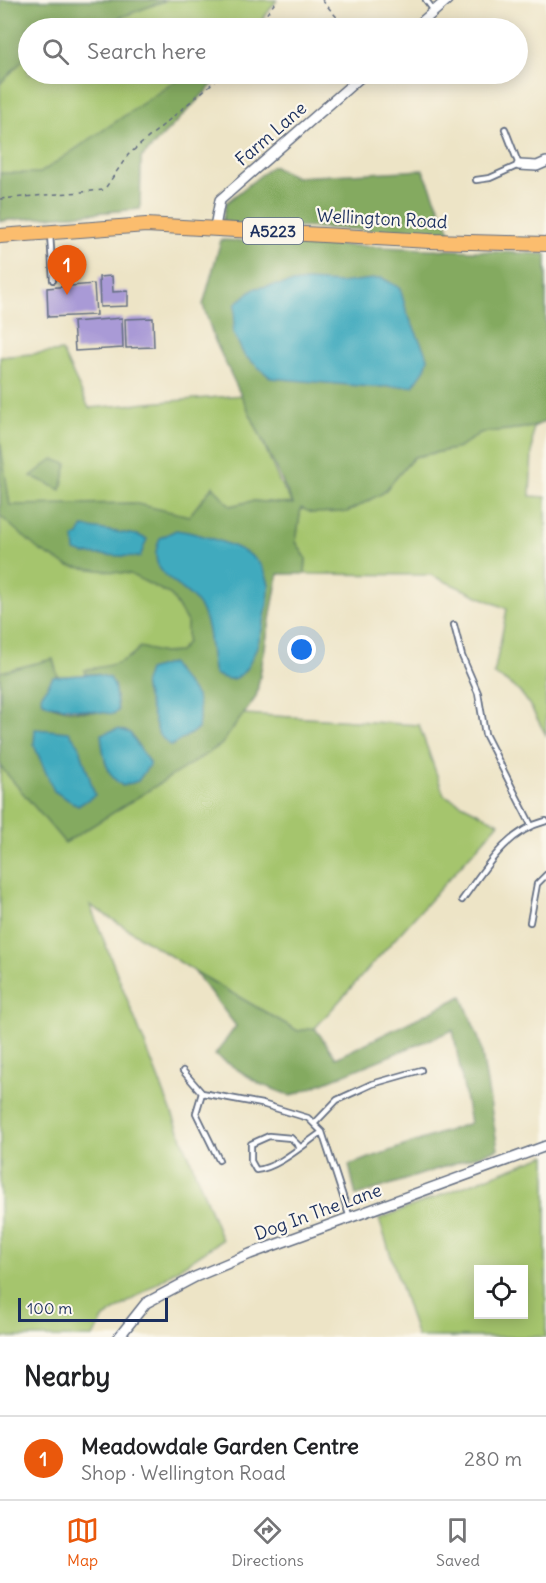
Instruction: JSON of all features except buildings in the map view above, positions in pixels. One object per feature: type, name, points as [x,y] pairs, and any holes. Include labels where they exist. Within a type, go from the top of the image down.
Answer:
[{"type":"main road","name":"Wellington Road","points":[[0,236],[146,225],[215,227],[430,241],[546,244]]},
{"type":"street","points":[[426,18],[447,0]]},
{"type":"street","name":"Farm Lane","points":[[215,227],[220,200],[353,84]]},
{"type":"street","points":[[519,165],[537,166],[546,162]]},
{"type":"street","name":"Dog In The Lane","points":[[119,1337],[146,1303],[195,1277],[546,1146]]},
{"type":"lane","points":[[426,0],[434,11]]},
{"type":"lane","points":[[476,180],[490,178],[519,165],[505,129]]},
{"type":"lane","points":[[50,232],[53,280]]},
{"type":"lane","points":[[454,626],[462,656],[478,693],[486,734],[531,825]]},
{"type":"lane","points":[[462,900],[501,848],[531,825],[546,821]]},
{"type":"lane","points":[[530,922],[537,885],[546,875]]},
{"type":"lane","points":[[314,1124],[337,1100],[372,1084],[421,1070]]},
{"type":"lane","points":[[183,1071],[202,1093],[262,1104],[308,1118],[322,1132],[350,1218]]},
{"type":"lane","points":[[202,1093],[196,1113],[219,1160]]},
{"type":"lane","points":[[300,1147],[291,1138],[269,1136],[250,1144],[251,1161],[256,1170],[262,1170],[300,1147],[322,1132]]},
{"type":"path","points":[[264,18],[277,0]]},
{"type":"path","points":[[322,0],[337,18]]},
{"type":"path","points":[[0,199],[105,190],[128,155],[211,84]]},
{"type":"green space","points":[[0,0],[277,0],[264,18],[18,18],[18,84],[213,84],[141,158],[140,209],[0,221]]},
{"type":"green space","points":[[0,0],[167,0],[119,18],[18,18],[18,65],[0,84]]},
{"type":"green space","points":[[171,84],[213,84],[141,158],[140,209],[0,221],[0,173],[40,173]]},
{"type":"green space","points":[[272,166],[296,177],[423,170],[451,234],[222,223],[226,203]]},
{"type":"green space","points":[[221,240],[546,254],[546,421],[533,427],[480,433],[459,448],[414,457],[383,493],[347,512],[312,513],[301,508],[296,542],[306,558],[305,574],[278,574],[256,697],[221,745],[65,843],[0,766],[0,672],[53,659],[58,677],[53,677],[42,701],[59,708],[79,711],[118,710],[114,685],[96,674],[85,674],[84,670],[122,661],[140,647],[163,653],[179,652],[187,642],[187,622],[171,595],[130,574],[68,566],[39,550],[0,516],[0,440],[10,505],[133,503],[189,516],[213,486],[230,506],[252,501],[293,504],[215,341],[203,305]]},
{"type":"green space","points":[[62,351],[89,408],[243,395],[280,483],[293,504],[252,501],[190,515],[285,537],[256,697],[244,714],[419,725],[444,795],[499,823],[315,1028],[298,1031],[194,971],[90,905],[222,1240],[104,1318],[93,1337],[0,1337],[0,357]],"holes":[[[96,674],[114,685],[118,710],[79,711],[59,708],[42,701],[53,677]]]},
{"type":"green space","points":[[533,427],[530,496],[546,497],[546,735],[521,693],[494,674],[507,609],[431,575],[305,574],[306,558],[296,542],[301,507],[383,493],[414,457],[459,448],[480,433]]},
{"type":"green space","points":[[53,459],[67,464],[61,490],[31,476]]},
{"type":"green space","points":[[194,971],[298,1031],[315,1028],[336,1058],[462,996],[480,1042],[498,1149],[356,1196],[349,1165],[470,1123],[453,1030],[291,1096],[260,1084],[215,1055],[236,1026]]},
{"type":"green space","points":[[546,1155],[546,1337],[417,1337],[379,1219]]},
{"type":"water","points":[[382,278],[400,288],[407,313],[428,358],[425,369],[413,386],[371,387],[271,378],[244,355],[233,332],[236,303],[256,288],[307,281],[339,283]]},
{"type":"water","points":[[83,527],[137,535],[147,539],[140,557],[84,554],[75,551],[74,537],[79,535]]},
{"type":"water","points":[[176,530],[209,538],[245,552],[260,564],[266,574],[269,594],[260,636],[250,662],[236,678],[228,679],[214,674],[207,626],[202,611],[187,593],[169,579],[157,562],[156,552],[160,538]]},
{"type":"water","points":[[171,663],[197,697],[199,715],[198,729],[171,746],[159,735],[144,682],[148,670]]},
{"type":"water","points":[[96,674],[110,678],[114,685],[118,711],[113,714],[49,705],[42,701],[41,696],[53,677]]},
{"type":"water","points":[[35,729],[69,732],[79,745],[95,795],[78,806],[54,791],[34,745]]},
{"type":"water","points":[[118,729],[130,733],[150,764],[138,781],[123,786],[117,782],[109,770],[104,756],[101,734]]},
{"type":"place","name":"Meadowdale Garden Centre","points":[[67,295]]}]
